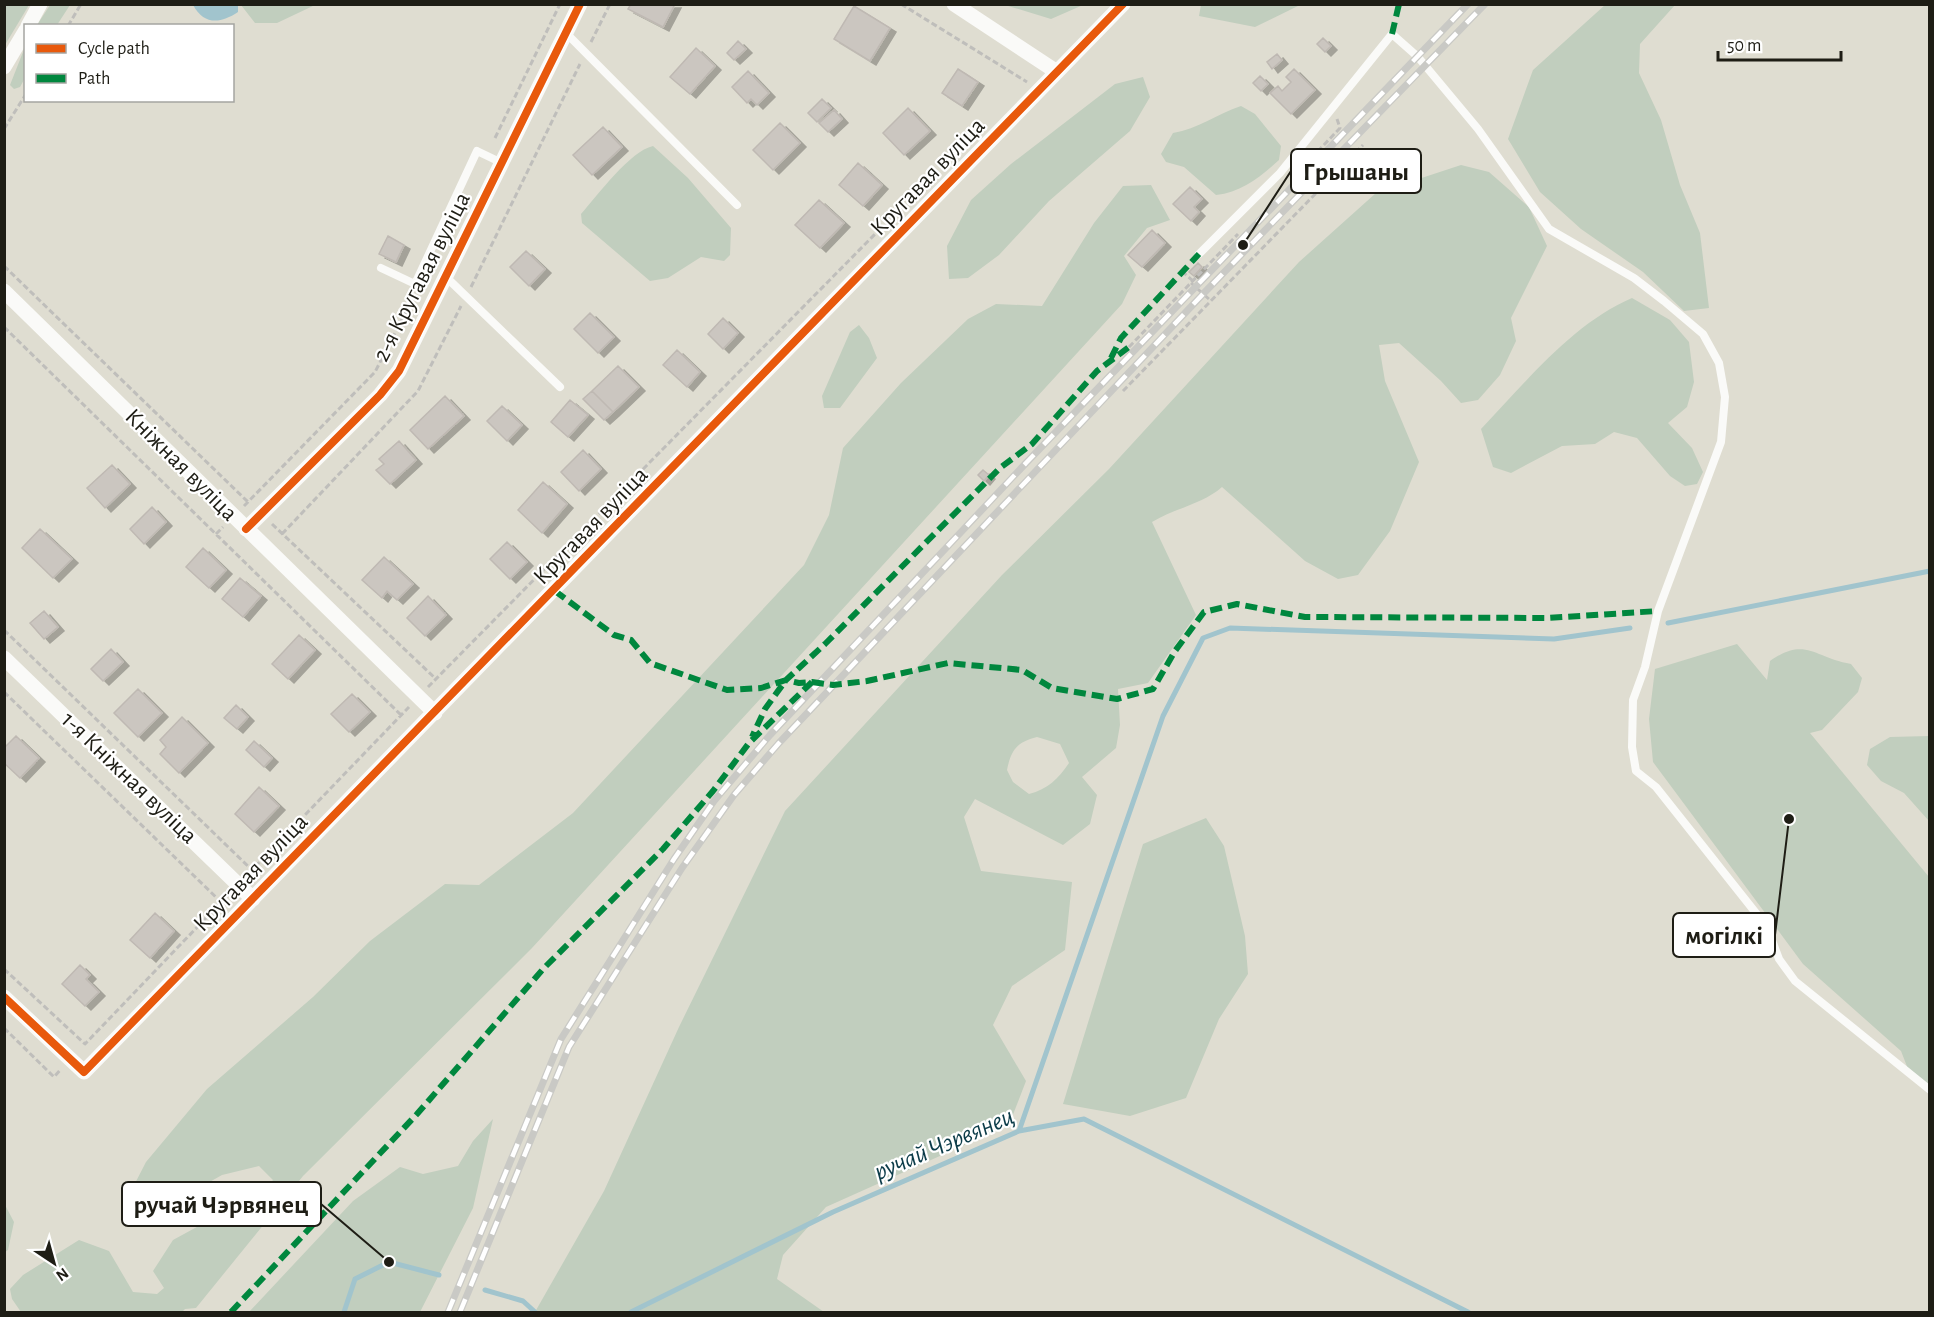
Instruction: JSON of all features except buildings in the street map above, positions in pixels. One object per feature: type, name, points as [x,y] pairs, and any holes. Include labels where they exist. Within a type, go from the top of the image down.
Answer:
[{"type":"street","points":[[29,24],[40,4]]},
{"type":"street","name":"2-я Кругавая вуліца","points":[[246,530],[380,395],[415,343],[580,4]]},
{"type":"street","points":[[954,4],[1057,72]]},
{"type":"street","name":"Кругавая вуліца","points":[[4,996],[84,1072],[1123,4]]},
{"type":"street","points":[[4,67],[24,33]]},
{"type":"street","name":"Кніжная вуліца","points":[[4,291],[435,713]]},
{"type":"street","name":"1-я Кніжная вуліца","points":[[4,658],[253,899]]},
{"type":"lane","points":[[566,33],[737,205]]},
{"type":"lane","points":[[1199,254],[1280,173],[1392,34],[1418,57],[1478,129],[1549,229],[1634,278],[1703,334],[1719,363],[1725,397],[1721,442],[1658,611],[1646,667],[1633,700],[1632,747],[1635,771],[1656,787],[1767,927],[1779,959],[1795,981],[1929,1090]]},
{"type":"lane","points":[[381,268],[415,284],[477,151],[502,163]]},
{"type":"lane","points":[[446,276],[560,387]]},
{"type":"path","points":[[69,24],[81,4]]},
{"type":"path","points":[[901,4],[1027,82],[1019,90]]},
{"type":"path","points":[[4,129],[24,97]]},
{"type":"path","points":[[1123,391],[1363,145]]},
{"type":"path","points":[[4,969],[85,1044],[418,697],[886,223]]},
{"type":"path","points":[[4,266],[248,502]]},
{"type":"path","points":[[1182,271],[1210,301]]},
{"type":"path","points":[[4,327],[401,715]]},
{"type":"path","points":[[282,534],[436,680]]},
{"type":"path","points":[[4,630],[252,870]]},
{"type":"path","points":[[4,692],[221,902]]},
{"type":"path","points":[[4,1028],[54,1077]]},
{"type":"green space","points":[[1201,4],[1300,5],[1255,27],[1199,16]]},
{"type":"green space","points":[[4,5],[29,5],[5,45]]},
{"type":"green space","points":[[50,5],[70,5],[58,24],[38,24]]},
{"type":"green space","points":[[241,5],[315,5],[277,23],[255,23]]},
{"type":"green space","points":[[1005,5],[1083,5],[1051,19]]},
{"type":"green space","points":[[1605,5],[1675,5],[1640,44],[1639,73],[1661,120],[1680,185],[1700,233],[1709,308],[1684,311],[1643,272],[1581,229],[1540,192],[1508,139],[1533,70]]},
{"type":"green space","points":[[24,50],[24,80],[20,87],[14,89],[10,85]]},
{"type":"green space","points":[[1143,77],[1150,97],[1130,131],[1049,201],[999,255],[968,278],[949,279],[947,246],[971,200],[1011,164],[1115,84]]},
{"type":"green space","points":[[1241,106],[1255,114],[1281,146],[1279,160],[1258,178],[1234,191],[1216,195],[1184,167],[1166,162],[1161,154],[1173,133],[1191,128]]},
{"type":"green space","points":[[653,146],[688,178],[731,228],[730,255],[724,261],[701,257],[668,278],[650,281],[582,223],[581,214],[615,175],[634,156]]},
{"type":"green space","points":[[1461,165],[1489,172],[1529,207],[1547,246],[1511,318],[1516,341],[1500,375],[1478,400],[1461,403],[1441,381],[1399,343],[1379,345],[1385,381],[1419,462],[1390,531],[1358,575],[1338,579],[1305,561],[1222,487],[1198,502],[1152,522],[1196,615],[1148,683],[1118,689],[1120,725],[1116,748],[1082,777],[1097,795],[1090,824],[1063,845],[975,799],[964,817],[981,871],[1072,882],[1065,950],[1012,986],[993,1025],[1026,1081],[1009,1125],[826,1207],[783,1255],[777,1279],[824,1312],[535,1312],[604,1191],[679,1027],[785,811],[1002,575],[1109,469],[1299,262],[1376,193]],"holes":[[[1037,737],[1060,744],[1069,763],[1052,783],[1029,794],[1013,782],[1007,770],[1013,752],[1020,744]]]},
{"type":"green space","points":[[1151,185],[1170,220],[1147,228],[1124,256],[1136,275],[1122,304],[532,948],[303,1176],[196,1308],[185,1309],[182,1312],[21,1312],[12,1299],[10,1289],[23,1275],[79,1240],[109,1251],[133,1292],[157,1294],[164,1288],[153,1271],[173,1240],[206,1222],[242,1216],[273,1180],[259,1166],[222,1175],[174,1202],[148,1206],[129,1195],[146,1162],[207,1089],[313,997],[370,941],[445,884],[479,885],[573,813],[804,565],[829,515],[843,448],[901,383],[968,319],[996,304],[1042,306],[1094,223],[1123,186]]},
{"type":"green space","points":[[1632,298],[1670,320],[1689,342],[1694,382],[1687,407],[1668,423],[1692,448],[1703,472],[1697,484],[1685,486],[1670,476],[1637,438],[1614,432],[1595,444],[1562,446],[1511,473],[1493,467],[1481,429],[1570,338],[1610,309]]},
{"type":"green space","points":[[859,325],[869,338],[877,358],[840,408],[824,408],[822,396],[850,332]]},
{"type":"green space","points":[[1737,644],[1767,680],[1770,661],[1782,654],[1802,649],[1851,664],[1862,678],[1858,692],[1822,730],[1810,733],[1929,877],[1929,1087],[1908,1069],[1901,1051],[1803,964],[1653,762],[1649,719],[1655,669]]},
{"type":"green space","points":[[1930,736],[1929,821],[1904,793],[1881,781],[1867,765],[1870,749],[1890,737]]},
{"type":"green space","points":[[1206,818],[1224,846],[1245,936],[1248,974],[1219,1019],[1186,1098],[1130,1116],[1063,1104],[1143,844]]},
{"type":"green space","points":[[493,1119],[473,1208],[420,1312],[249,1312],[353,1201],[400,1167],[423,1174],[458,1166],[473,1141]]},
{"type":"green space","points":[[4,1203],[14,1222],[8,1250],[5,1252]]},
{"type":"water","points":[[193,5],[238,5],[238,12],[225,19],[213,20],[202,16]]},
{"type":"waterway","points":[[1668,623],[1930,571]]},
{"type":"waterway","points":[[1019,1131],[1163,716],[1203,638],[1230,628],[1554,639],[1630,628]]},
{"type":"waterway","name":"ручай Чэрвянец","points":[[631,1312],[833,1212],[1019,1131],[1084,1119],[1468,1312]]},
{"type":"waterway","name":"ручай Чэрвянец","points":[[344,1312],[355,1279],[389,1262],[439,1275]]},
{"type":"waterway","name":"ручай Чэрвянец","points":[[485,1290],[523,1301],[535,1312]]},
{"type":"railway","points":[[448,1312],[561,1039],[674,859],[714,801],[770,735],[1026,463],[1468,4]]},
{"type":"railway","points":[[460,1312],[569,1047],[682,868],[734,795],[779,743],[1203,294],[1485,4]]},
{"type":"marked path","points":[[1392,34],[1399,4]]},
{"type":"marked path","points":[[1111,358],[1121,338],[1199,254]]},
{"type":"marked path","points":[[231,1312],[417,1114],[544,968],[663,849],[713,791],[749,743],[812,682],[799,683],[786,680],[825,644],[1000,468],[1032,444],[1097,371],[1129,347]]},
{"type":"marked path","points":[[555,591],[614,635],[631,640],[650,663],[727,690],[761,688],[786,680],[765,709],[752,737]]},
{"type":"marked path","points":[[812,682],[833,685],[867,681],[948,663],[1022,670],[1052,688],[1117,699],[1153,689],[1175,651],[1204,612],[1237,604],[1305,617],[1547,618],[1658,611]]},
{"type":"cycle path","points":[[246,529],[380,395],[399,371],[580,4]]},
{"type":"cycle path","points":[[4,997],[84,1072],[1123,4]]},
{"type":"place","name":"Грышаны","points":[[1243,245]]},
{"type":"place","name":"могілкі","points":[[1789,819]]},
{"type":"place","name":"ручай Чэрвянец","points":[[389,1262]]}]
